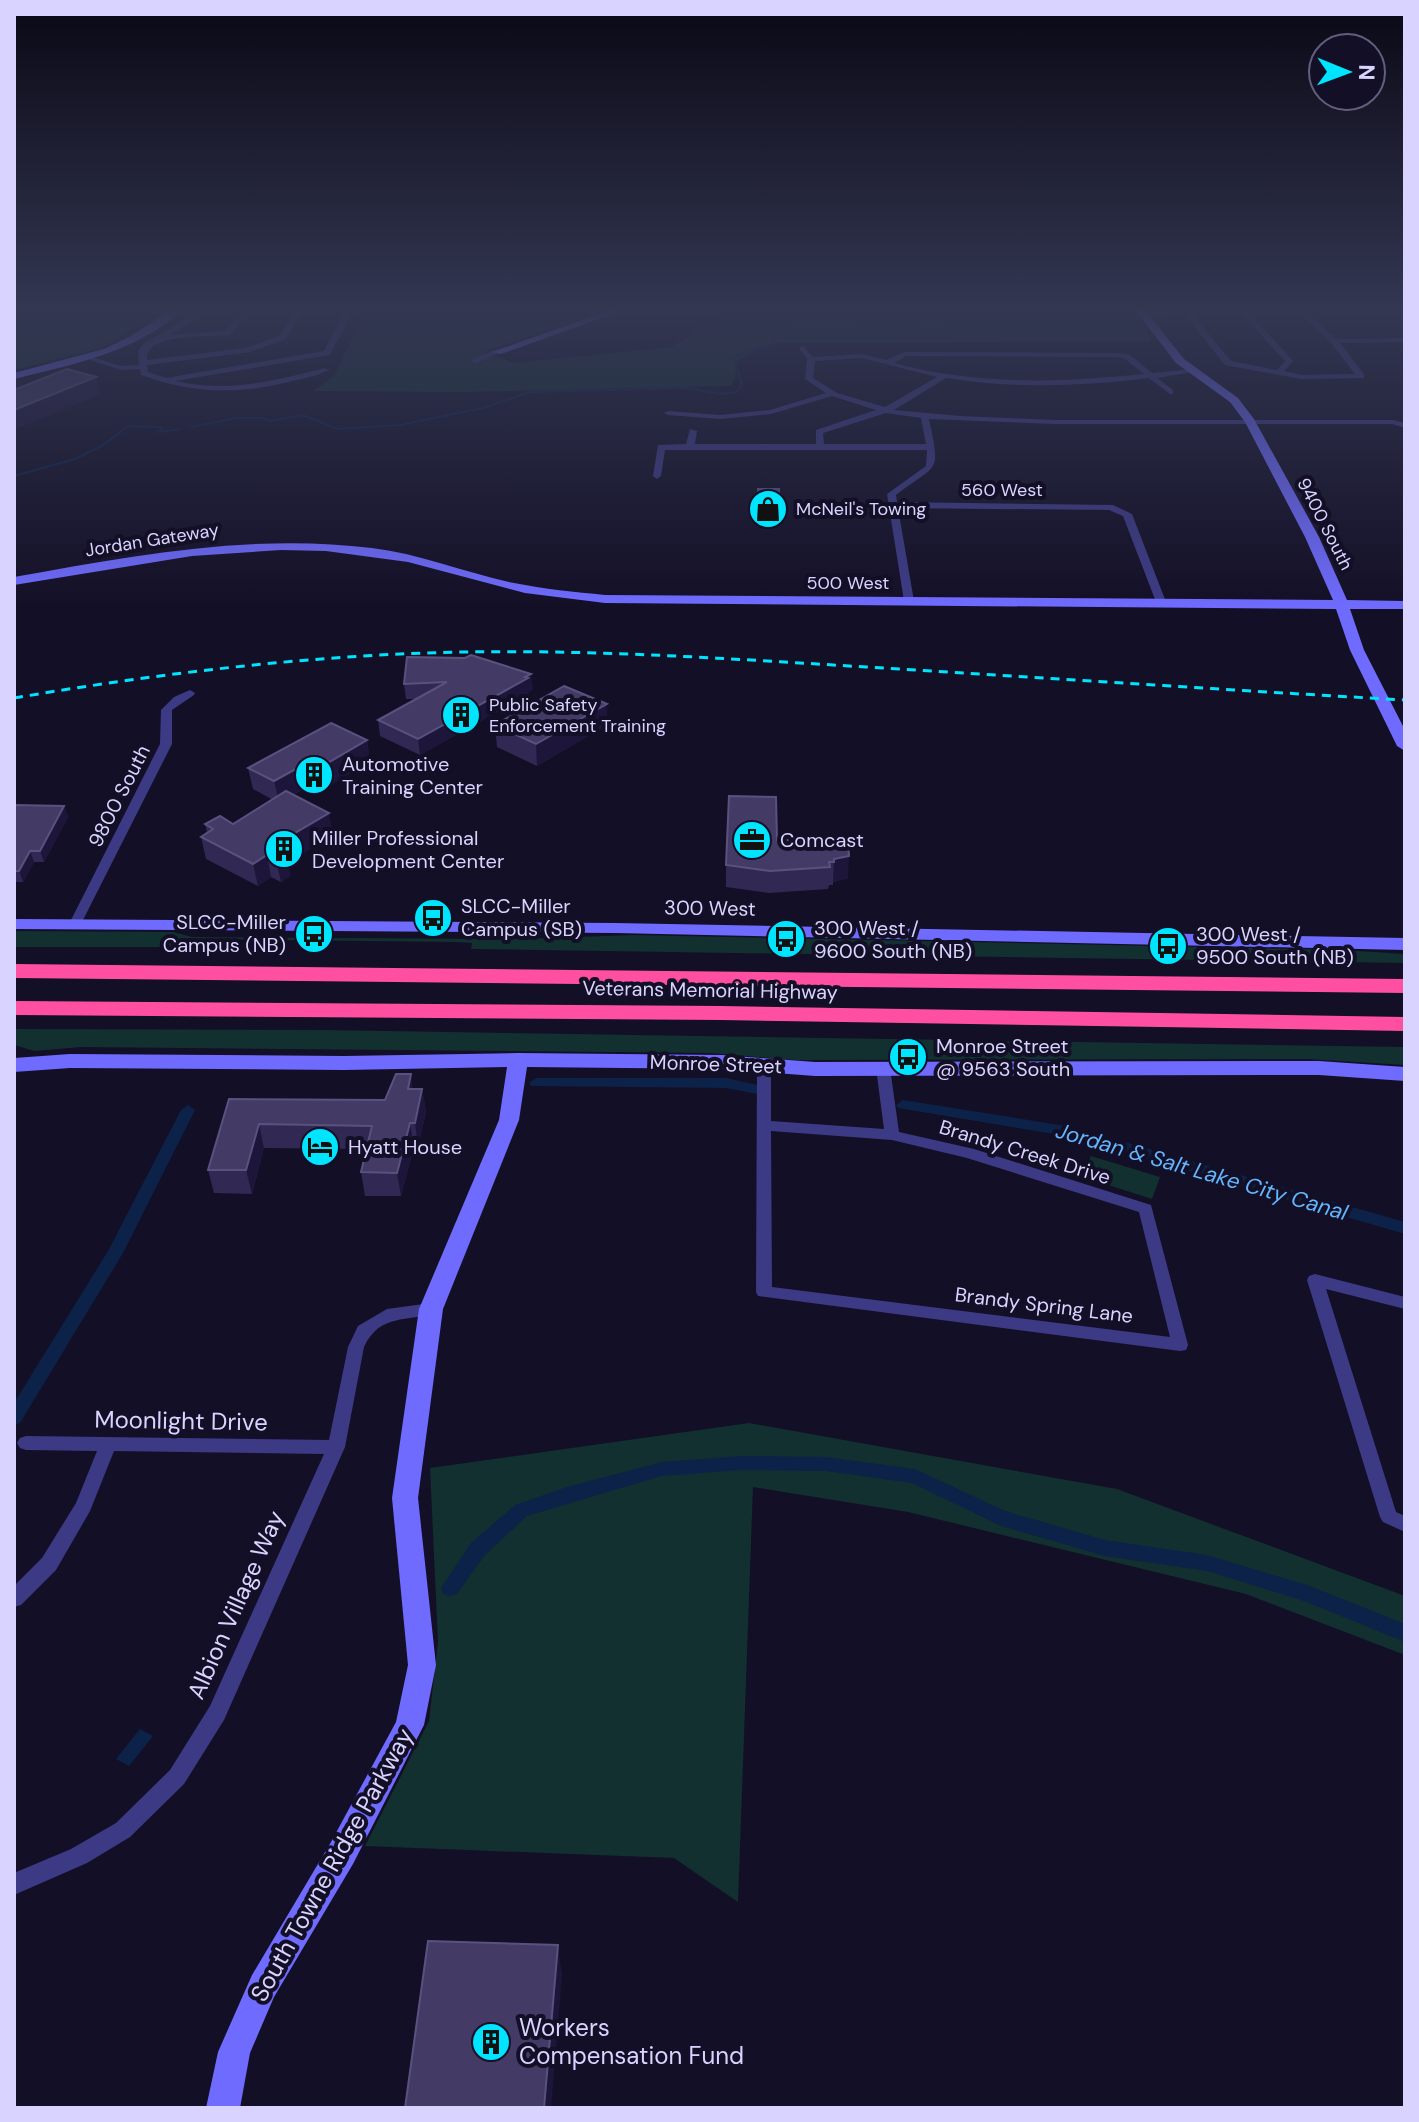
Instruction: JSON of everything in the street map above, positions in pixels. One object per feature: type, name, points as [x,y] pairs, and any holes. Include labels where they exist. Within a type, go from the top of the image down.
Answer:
[{"type":"highway","name":"Veterans Memorial Highway","points":[[14,971],[1405,986]]},
{"type":"highway","name":"Veterans Memorial Highway","points":[[14,1008],[643,1012],[1405,1024]]},
{"type":"highway","points":[[1258,1023],[1405,1031]]},
{"type":"street","points":[[668,413],[720,417],[781,409]]},
{"type":"street","points":[[883,409],[925,417],[1055,422],[1393,422],[1405,426]]},
{"type":"street","name":"9400 South","points":[[1241,409],[1312,537],[1374,687],[1405,746]]},
{"type":"street","points":[[820,447],[819,432],[886,410]]},
{"type":"street","points":[[909,601],[892,500],[899,486],[928,470],[932,463],[925,417]]},
{"type":"street","points":[[690,447],[693,431]]},
{"type":"street","points":[[755,432],[756,447]]},
{"type":"street","points":[[657,476],[661,447],[929,447]]},
{"type":"street","name":"560 West","points":[[892,500],[1110,507],[1127,514],[1161,602]]},
{"type":"street","name":"500 West","points":[[297,545],[396,555],[514,587],[575,596],[1405,605]]},
{"type":"street","name":"Jordan Gateway","points":[[14,581],[185,551],[297,545]]},
{"type":"street","name":"9800 South","points":[[75,924],[166,744],[168,736],[163,720],[169,705],[190,693]]},
{"type":"street","name":"300 West","points":[[14,924],[631,929],[1405,944]]},
{"type":"street","name":"Monroe Street","points":[[19,1067],[70,1061],[344,1063],[518,1060],[883,1068],[1319,1068],[1405,1074]]},
{"type":"street","name":"South Towne Ridge Parkway","points":[[223,2108],[234,2052],[263,1986],[342,1853],[410,1725],[422,1665],[405,1498],[431,1309],[509,1120],[518,1060]]},
{"type":"street","points":[[764,1065],[766,1126]]},
{"type":"street","points":[[883,1068],[892,1135]]},
{"type":"street","name":"Brandy Creek Drive","points":[[766,1126],[892,1135],[969,1153],[1146,1209]]},
{"type":"street","name":"Brandy Spring Lane","points":[[766,1126],[764,1292],[1180,1345],[1146,1209]]},
{"type":"street","points":[[1397,1520],[1315,1280],[1405,1303]]},
{"type":"street","name":"Albion Village Way","points":[[14,1884],[79,1856],[123,1830],[177,1777],[217,1713],[336,1447],[356,1347],[364,1330],[387,1315],[431,1309]]},
{"type":"street","name":"Moonlight Drive","points":[[26,1443],[336,1447]]},
{"type":"street","points":[[14,1599],[49,1564],[84,1506],[109,1443]]},
{"type":"green space","points":[[14,931],[173,932],[192,937],[518,939],[634,935],[1343,950],[1405,954],[1405,963],[471,949],[472,943],[456,942],[190,939],[174,940],[170,947],[14,947]]},
{"type":"green space","points":[[14,1029],[325,1030],[1405,1047],[1405,1065],[1307,1059],[795,1060],[710,1053],[81,1047],[34,1051],[14,1045]]},
{"type":"green space","points":[[1091,1156],[1160,1177],[1152,1199],[1083,1177]]},
{"type":"green space","points":[[749,1423],[1117,1489],[1405,1596],[1405,1655],[1246,1594],[908,1512],[753,1487],[738,1902],[674,1858],[365,1846],[429,1721],[438,1642],[430,1468]]},
{"type":"water","points":[[140,1729],[153,1736],[129,1766],[116,1759]]},
{"type":"building","points":[[758,489],[779,489],[779,505],[759,505]]},
{"type":"building","points":[[471,655],[531,674],[418,739],[378,720],[447,682],[404,684],[407,657],[465,658]]},
{"type":"building","points":[[564,686],[607,704],[536,744],[495,725]]},
{"type":"building","points":[[331,723],[367,740],[314,771],[303,765],[274,781],[248,768]]},
{"type":"building","points":[[286,791],[329,813],[273,846],[286,854],[276,860],[267,855],[253,864],[201,837],[213,829],[205,824],[220,816],[233,824]]},
{"type":"building","points":[[729,796],[776,797],[777,840],[848,840],[849,856],[834,859],[834,862],[829,862],[830,867],[770,871],[726,865]]},
{"type":"building","points":[[14,805],[64,806],[40,851],[30,851],[19,871],[14,871]]},
{"type":"building","points":[[396,1074],[411,1074],[408,1089],[422,1089],[415,1123],[410,1123],[397,1173],[361,1172],[372,1126],[259,1124],[246,1170],[208,1170],[229,1099],[385,1100]]},
{"type":"building","name":"Workers Compensation Fund","points":[[428,1941],[558,1945],[544,2108],[405,2108]]},
{"type":"waterway","points":[[191,427],[236,418],[263,418],[269,421],[303,415],[337,429],[400,425],[478,409]]},
{"type":"waterway","points":[[14,476],[75,459],[103,445],[128,426],[163,427],[159,432],[181,429]]},
{"type":"waterway","name":"Jordan & Salt Lake City Canal","points":[[536,1083],[726,1083],[757,1089]]},
{"type":"waterway","name":"Jordan & Salt Lake City Canal","points":[[903,1105],[1072,1132],[1405,1228]]},
{"type":"waterway","name":"Jordan & Salt Lake City Canal","points":[[14,1418],[115,1253],[188,1110]]},
{"type":"waterway","points":[[450,1588],[478,1549],[521,1510],[662,1469],[741,1463],[826,1464],[915,1476],[1001,1518],[1105,1548],[1207,1563],[1307,1593],[1405,1633]]},
{"type":"railway","points":[[14,698],[270,663],[373,655],[535,652],[756,660],[1405,700]]},
{"type":"place","name":"McNeil's Towing","points":[[768,509]]},
{"type":"place","name":"Public Safety Enforcement Training","points":[[461,715]]},
{"type":"place","name":"Automotive Training Center","points":[[314,775]]},
{"type":"place","name":"Comcast","points":[[752,840]]},
{"type":"place","name":"Miller Professional Development Center","points":[[284,849]]},
{"type":"place","name":"SLCC-Miller Campus (SB)","points":[[433,918]]},
{"type":"place","name":"SLCC-Miller Campus (NB)","points":[[314,934]]},
{"type":"place","name":"300 West / 9600 South (NB)","points":[[786,939]]},
{"type":"place","name":"300 West / 9500 South (NB)","points":[[1168,946]]},
{"type":"place","name":"Monroe Street @ 9563 South","points":[[908,1057]]},
{"type":"place","name":"Hyatt House","points":[[320,1147]]},
{"type":"place","name":"Workers Compensation Fund","points":[[491,2042]]}]
